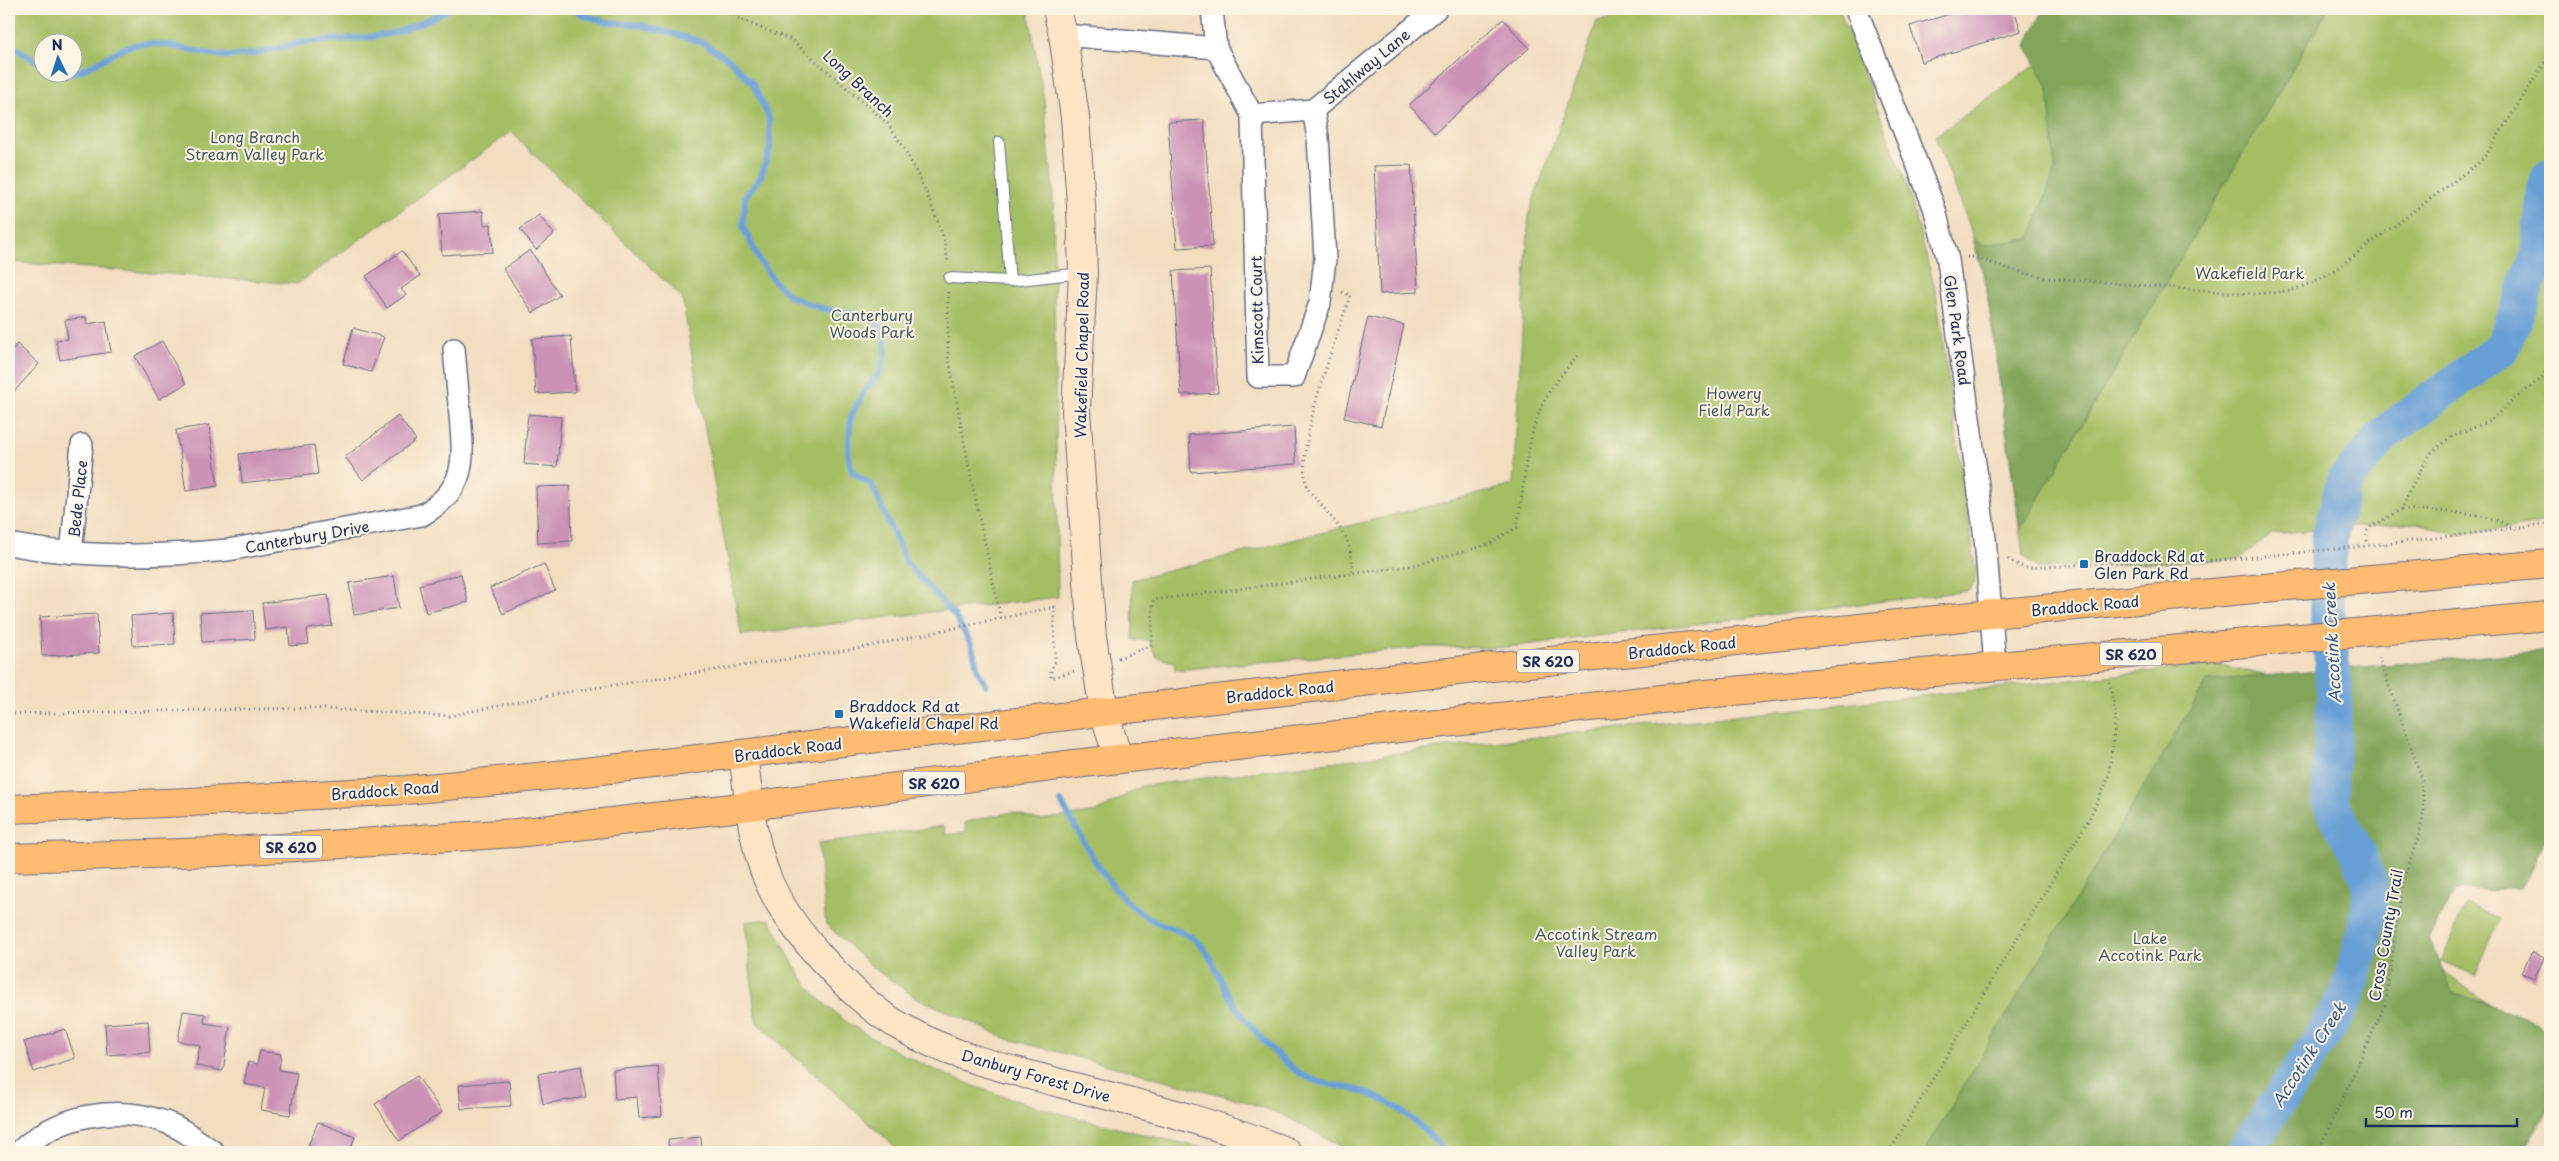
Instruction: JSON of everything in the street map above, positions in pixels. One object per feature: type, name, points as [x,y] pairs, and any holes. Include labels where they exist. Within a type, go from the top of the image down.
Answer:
[{"type":"main road","name":"Wakefield Chapel Road","points":[[1057,9],[1063,35],[1076,136],[1081,204],[1083,273],[1076,411],[1092,637],[1104,711],[1118,759]]},
{"type":"main road","name":"Braddock Road","points":[[9,809],[190,802],[406,790],[743,754],[1104,711],[1992,614],[2395,576],[2550,564]]},
{"type":"main road","name":"SR 620","points":[[9,858],[216,852],[516,833],[750,806],[1118,759],[1751,689],[2267,640],[2550,616]]},
{"type":"main road","name":"Danbury Forest Drive","points":[[743,754],[757,848],[768,880],[783,910],[810,946],[845,983],[872,1007],[903,1028],[939,1046],[988,1064],[1200,1121],[1287,1152]]},
{"type":"street","points":[[1212,9],[1216,48],[1252,116]]},
{"type":"street","name":"Stahlway Lane","points":[[1252,116],[1313,110],[1436,9]]},
{"type":"street","name":"Glen Park Road","points":[[1856,9],[1934,207],[1960,262],[1995,666]]},
{"type":"street","points":[[1063,35],[1216,48]]},
{"type":"street","name":"Kimscott Court","points":[[1252,116],[1258,377],[1294,377],[1320,303],[1325,259],[1318,137],[1313,110]]},
{"type":"street","name":"Canterbury Drive","points":[[9,544],[111,556],[228,550],[422,515],[438,506],[451,492],[460,475],[464,456],[454,349]]},
{"type":"street","name":"Bede Place","points":[[71,552],[82,445]]},
{"type":"street","points":[[19,1152],[42,1134],[64,1123],[90,1115],[118,1113],[144,1115],[167,1122],[214,1152]]},
{"type":"lane","points":[[999,142],[1010,281]]},
{"type":"lane","points":[[949,278],[1010,281],[1083,273]]},
{"type":"path","name":"Long Branch","points":[[720,9],[753,25],[792,40],[888,124],[906,151],[936,215],[948,255],[948,354],[969,468],[1001,619]]},
{"type":"path","points":[[1960,262],[1974,257],[2035,277],[2080,282],[2248,294],[2290,291],[2314,282],[2350,260],[2482,160],[2523,100],[2550,54]]},
{"type":"path","points":[[1322,286],[1350,295],[1314,413],[1306,448],[1304,471],[1307,487],[1343,529],[1353,554],[1353,573]]},
{"type":"path","points":[[1135,654],[1142,648],[1150,647],[1152,644],[1153,600],[1411,566],[1490,544],[1518,527],[1528,449],[1539,411],[1561,376],[1578,355]]},
{"type":"path","points":[[2402,510],[2414,483],[2431,453],[2451,437],[2490,421],[2542,378],[2550,365]]},
{"type":"path","points":[[2367,541],[2367,531],[2371,527],[2402,510],[2458,514],[2501,521],[2514,528]]},
{"type":"path","points":[[2006,555],[2009,560],[2024,568],[2133,562],[2165,565],[2386,544],[2550,524]]},
{"type":"path","points":[[9,714],[308,708],[448,716],[568,692],[758,665],[941,633],[1054,607]]},
{"type":"path","points":[[1890,1152],[2089,818],[2108,779],[2116,719],[2106,656]]},
{"type":"path","name":"Cross County Trail","points":[[2318,1152],[2385,1005],[2404,877],[2420,832],[2424,812],[2421,776],[2379,657]]},
{"type":"green space","points":[[9,9],[1028,9],[1044,100],[1053,191],[1058,597],[741,635],[682,298],[511,132],[297,284],[9,262]]},
{"type":"green space","name":"Howery Field Park","points":[[1674,9],[1839,9],[1907,185],[1936,292],[1976,573],[1974,583],[1967,591],[1500,648],[1427,647],[1175,670],[1174,662],[1157,657],[1148,640],[1133,640],[1132,580],[1513,485],[1529,213],[1597,21]]},
{"type":"green space","points":[[2044,9],[2328,9],[2020,530],[1986,284],[1973,239],[1983,245],[2030,239],[2055,170],[2048,87],[2026,46]]},
{"type":"green space","name":"Wakefield Park","points":[[2114,9],[2550,9],[2550,522],[2455,535],[2417,523],[2272,534],[2239,559],[2037,568],[2023,555],[1986,284],[1969,224],[1935,136]]},
{"type":"green space","name":"Lake Accotink Park","points":[[2550,650],[2550,830],[2521,889],[2455,890],[2429,938],[2452,992],[2532,1019],[2550,1033],[2550,1105],[2521,1152],[1924,1152],[2207,681]]},
{"type":"green space","name":"Accotink Stream Valley Park","points":[[2218,664],[2268,676],[2353,905],[2550,1049],[2550,1109],[2523,1152],[1352,1152],[1283,1115],[1241,1100],[1008,1039],[917,998],[872,967],[826,924],[818,843],[944,826],[946,835],[966,832],[965,822],[1012,812],[1039,820],[1097,812],[1142,786],[1463,745]]},
{"type":"green space","points":[[2466,904],[2500,919],[2475,975],[2441,961]]},
{"type":"green space","points":[[770,919],[795,966],[818,998],[853,1026],[898,1052],[975,1086],[1015,1100],[1096,1123],[1220,1152],[901,1152],[756,1022],[745,922]]},
{"type":"building","points":[[1966,9],[2014,9],[2021,31],[1921,62],[1910,26]]},
{"type":"building","points":[[1503,19],[1529,48],[1435,133],[1409,105]]},
{"type":"building","points":[[1204,120],[1213,246],[1177,248],[1168,122]]},
{"type":"building","points":[[1411,165],[1418,292],[1380,294],[1374,166]]},
{"type":"building","points":[[483,211],[484,225],[491,224],[493,252],[442,255],[439,214]]},
{"type":"building","points":[[539,215],[554,234],[536,250],[520,229]]},
{"type":"building","points":[[530,250],[560,295],[533,313],[503,269]]},
{"type":"building","points":[[402,251],[420,276],[401,289],[406,295],[387,308],[366,276]]},
{"type":"building","points":[[1210,269],[1218,393],[1181,395],[1173,271]]},
{"type":"building","points":[[86,317],[87,324],[106,321],[111,352],[60,360],[56,340],[68,339],[65,320]]},
{"type":"building","points":[[1368,317],[1404,325],[1381,426],[1344,418]]},
{"type":"building","points":[[353,328],[384,337],[371,372],[343,364]]},
{"type":"building","points":[[571,336],[575,392],[536,394],[532,339]]},
{"type":"building","points":[[162,341],[186,384],[159,399],[135,356]]},
{"type":"building","points":[[17,344],[39,364],[10,396],[9,354]]},
{"type":"building","points":[[528,414],[561,417],[557,467],[524,464]]},
{"type":"building","points":[[398,416],[416,440],[363,480],[345,457]]},
{"type":"building","points":[[209,425],[218,486],[186,491],[176,430]]},
{"type":"building","points":[[1294,427],[1296,464],[1191,472],[1189,435]]},
{"type":"building","points":[[314,445],[318,474],[242,483],[239,454]]},
{"type":"building","points":[[570,486],[572,541],[538,543],[536,487]]},
{"type":"building","points":[[544,564],[555,590],[503,614],[490,588]]},
{"type":"building","points":[[461,574],[468,602],[426,613],[419,585]]},
{"type":"building","points":[[394,576],[399,608],[354,615],[349,583]]},
{"type":"building","points":[[328,595],[332,626],[307,629],[309,644],[290,646],[288,627],[265,630],[262,603]]},
{"type":"building","points":[[9,603],[14,603],[12,634],[9,634]]},
{"type":"building","points":[[253,610],[255,639],[202,642],[200,613]]},
{"type":"building","points":[[173,613],[175,644],[133,646],[131,616]]},
{"type":"building","points":[[97,614],[99,653],[42,656],[40,617]]},
{"type":"building","points":[[2532,952],[2544,958],[2534,979],[2521,973]]},
{"type":"building","points":[[183,1011],[205,1014],[204,1023],[230,1027],[223,1071],[196,1066],[200,1045],[178,1041]]},
{"type":"building","points":[[148,1021],[150,1052],[107,1055],[105,1024]]},
{"type":"building","points":[[65,1029],[75,1058],[34,1072],[24,1042]]},
{"type":"building","points":[[260,1051],[281,1054],[279,1070],[297,1073],[290,1115],[261,1110],[265,1088],[244,1084],[248,1062],[257,1064]]},
{"type":"building","points":[[581,1066],[586,1097],[543,1104],[538,1074]]},
{"type":"building","points":[[658,1066],[662,1116],[639,1118],[637,1097],[615,1099],[613,1070]]},
{"type":"building","points":[[417,1076],[442,1112],[399,1141],[375,1104]]},
{"type":"building","points":[[509,1081],[511,1106],[461,1109],[459,1085]]},
{"type":"building","points":[[318,1122],[355,1137],[349,1152],[306,1151]]},
{"type":"building","points":[[701,1137],[702,1152],[669,1152],[668,1140]]},
{"type":"waterway","name":"Long Branch","points":[[82,70],[134,45],[157,44],[216,55],[237,56],[308,42],[385,35],[430,19],[449,9]]},
{"type":"waterway","name":"Long Branch","points":[[574,9],[583,15],[607,22],[640,25],[702,42],[731,61],[753,84],[769,118],[770,149],[761,176],[745,197],[743,226],[759,260],[774,281],[791,297],[820,308],[872,317],[884,331],[886,351],[881,371],[865,390],[851,416],[848,453],[852,472],[872,485],[906,562],[955,616],[972,646],[978,671],[986,685]]},
{"type":"waterway","name":"Long Branch","points":[[9,44],[32,59]]},
{"type":"waterway","name":"Accotink Creek","points":[[2244,1152],[2324,1034],[2347,995],[2361,947],[2370,906],[2369,880],[2357,852],[2331,805],[2330,777],[2335,699],[2327,609],[2329,539],[2344,481],[2387,432],[2503,347],[2538,256],[2545,189],[2550,176]]},
{"type":"waterway","name":"Long Branch","points":[[1061,802],[1108,880],[1133,907],[1147,917],[1190,936],[1203,947],[1232,1001],[1254,1030],[1280,1058],[1306,1077],[1370,1094],[1395,1106],[1427,1132],[1446,1152]]},
{"type":"place","name":"Braddock Rd at Glen Park Rd","points":[[2084,564]]},
{"type":"place","name":"Braddock Rd at Wakefield Chapel Rd","points":[[839,714]]},
{"type":"park label","name":"Long Branch Stream Valley Park","points":[[255,144]]},
{"type":"park label","name":"Canterbury Woods Park","points":[[872,322]]}]
